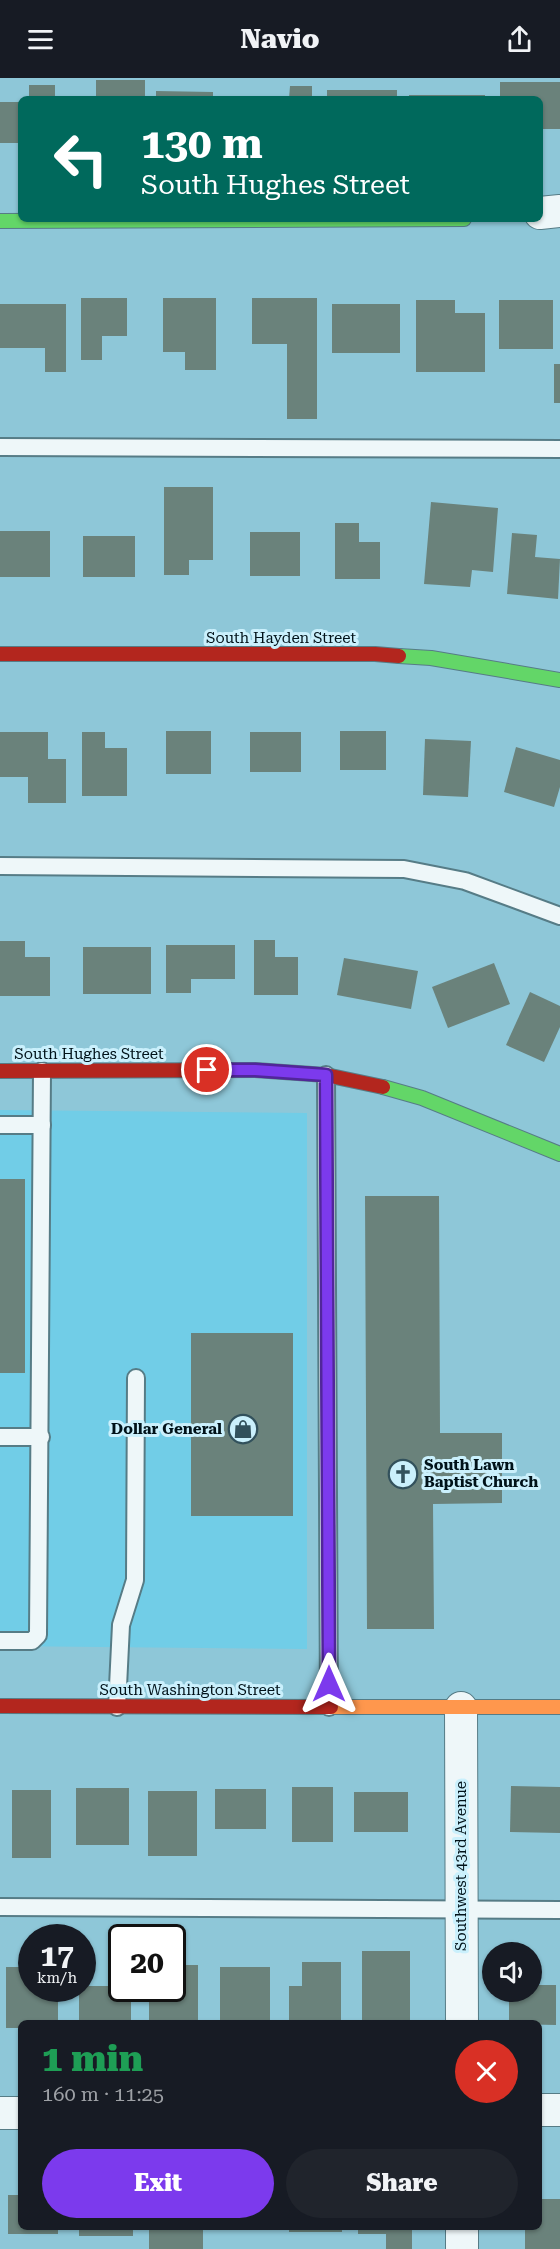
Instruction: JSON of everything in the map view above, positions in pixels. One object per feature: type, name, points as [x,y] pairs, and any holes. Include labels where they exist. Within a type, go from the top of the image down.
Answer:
[{"type":"street","points":[[543,213],[560,211]]},
{"type":"street","points":[[0,221],[18,221]]},
{"type":"street","name":"South Hayden Street","points":[[0,654],[375,654],[431,658],[560,680]]},
{"type":"street","name":"South Hughes Street","points":[[0,1071],[255,1070],[326,1075],[372,1084],[422,1098],[560,1154]]},
{"type":"street","name":"South Washington Street","points":[[0,1706],[560,1707]]},
{"type":"street","name":"Southwest 43rd Avenue","points":[[461,1708],[462,2020]]},
{"type":"street","points":[[542,2110],[560,2110]]},
{"type":"street","points":[[0,2113],[18,2113]]},
{"type":"street","points":[[462,2230],[462,2249]]},
{"type":"lane","points":[[0,447],[560,449]]},
{"type":"lane","points":[[0,866],[404,869],[465,881],[560,916]]},
{"type":"lane","points":[[0,1641],[32,1641],[38,1635],[42,1071]]},
{"type":"lane","points":[[326,1075],[329,1707]]},
{"type":"lane","points":[[0,1125],[42,1125]]},
{"type":"lane","points":[[117,1707],[121,1625],[135,1580],[136,1378]]},
{"type":"lane","points":[[0,1437],[40,1437]]},
{"type":"lane","points":[[0,1907],[560,1910]]},
{"type":"shaded area","points":[[0,1110],[307,1113],[307,1649],[0,1646]]},
{"type":"building","points":[[96,80],[145,80],[145,96],[96,96]]},
{"type":"building","points":[[500,82],[560,82],[560,129],[543,129],[543,96],[500,96]]},
{"type":"building","points":[[29,85],[55,85],[55,96],[29,96]]},
{"type":"building","points":[[290,86],[312,86],[312,96],[289,96]]},
{"type":"building","points":[[327,90],[397,90],[397,96],[327,96]]},
{"type":"building","points":[[156,91],[213,92],[213,96],[156,96]]},
{"type":"building","points":[[409,95],[485,95],[485,96]]},
{"type":"building","points":[[0,102],[18,102],[18,143],[0,143]]},
{"type":"building","points":[[81,298],[127,298],[127,336],[102,336],[102,360],[81,360]]},
{"type":"building","points":[[163,298],[216,298],[216,370],[185,370],[185,352],[163,352]]},
{"type":"building","points":[[252,298],[317,298],[317,419],[287,419],[287,344],[252,344]]},
{"type":"building","points":[[416,300],[455,300],[455,313],[485,313],[485,372],[416,372]]},
{"type":"building","points":[[499,300],[553,300],[553,349],[499,349]]},
{"type":"building","points":[[0,304],[66,304],[66,372],[45,372],[45,348],[0,348]]},
{"type":"building","points":[[332,304],[400,304],[400,353],[332,353]]},
{"type":"building","points":[[554,364],[560,364],[560,403],[554,403]]},
{"type":"building","points":[[164,487],[213,487],[213,560],[189,560],[189,575],[164,575]]},
{"type":"building","points":[[431,502],[498,508],[493,572],[472,570],[470,587],[424,584]]},
{"type":"building","points":[[335,523],[359,523],[359,542],[380,542],[380,579],[335,579]]},
{"type":"building","points":[[0,531],[50,531],[50,577],[0,577]]},
{"type":"building","points":[[250,532],[300,532],[300,576],[250,576]]},
{"type":"building","points":[[512,533],[537,535],[535,557],[560,559],[558,599],[507,594]]},
{"type":"building","points":[[83,536],[135,536],[135,577],[83,577]]},
{"type":"building","points":[[166,731],[211,731],[211,774],[166,774]]},
{"type":"building","points":[[340,731],[386,731],[386,770],[340,770]]},
{"type":"building","points":[[0,732],[48,732],[48,759],[66,759],[66,803],[28,803],[28,777],[0,777]]},
{"type":"building","points":[[82,732],[105,732],[105,748],[127,748],[127,796],[82,796]]},
{"type":"building","points":[[250,732],[301,732],[301,772],[250,772]]},
{"type":"building","points":[[425,739],[471,741],[468,797],[423,795]]},
{"type":"building","points":[[516,747],[560,760],[560,787],[554,807],[504,792]]},
{"type":"building","points":[[254,940],[275,940],[275,957],[298,957],[298,995],[254,995]]},
{"type":"building","points":[[0,941],[25,941],[25,957],[50,957],[50,996],[0,996]]},
{"type":"building","points":[[166,945],[235,945],[235,979],[191,979],[191,993],[166,993]]},
{"type":"building","points":[[83,947],[151,947],[151,994],[83,994]]},
{"type":"building","points":[[344,958],[418,971],[411,1009],[337,995]]},
{"type":"building","points":[[494,963],[510,1004],[448,1028],[432,987]]},
{"type":"building","points":[[530,992],[560,1006],[560,1027],[544,1062],[506,1045]]},
{"type":"building","points":[[0,1179],[25,1179],[25,1373],[0,1373]]},
{"type":"building","points":[[365,1196],[439,1196],[440,1433],[502,1433],[502,1503],[433,1504],[434,1629],[367,1629]]},
{"type":"building","points":[[191,1333],[293,1333],[293,1516],[191,1516]]},
{"type":"building","points":[[511,1786],[560,1787],[560,1833],[510,1832]]},
{"type":"building","points":[[292,1787],[333,1787],[333,1842],[292,1842]]},
{"type":"building","points":[[76,1788],[129,1788],[129,1845],[76,1845]]},
{"type":"building","points":[[215,1789],[266,1789],[266,1829],[215,1829]]},
{"type":"building","points":[[12,1790],[51,1790],[51,1858],[12,1858]]},
{"type":"building","points":[[148,1791],[197,1791],[197,1856],[148,1856]]},
{"type":"building","points":[[354,1792],[408,1792],[408,1832],[354,1832]]},
{"type":"building","points":[[362,1951],[410,1951],[410,2020],[362,2020]]},
{"type":"building","points":[[302,1962],[341,1962],[341,2020],[289,2020],[289,1986],[302,1986]]},
{"type":"building","points":[[186,1965],[198,1965],[198,2020],[149,2020],[149,2002],[186,2002]]},
{"type":"building","points":[[6,1967],[18,1967],[18,2002],[58,2002],[58,2020],[18,2020],[18,2028],[6,2028]]},
{"type":"building","points":[[220,1967],[270,1967],[270,2020],[220,2020]]},
{"type":"building","points":[[542,1985],[556,1985],[556,2025],[542,2025],[542,2020],[509,2020],[509,2002],[542,2002]]},
{"type":"building","points":[[96,1986],[108,1986],[108,2002],[131,2002],[131,2020],[79,2020],[79,2002],[96,2002]]},
{"type":"building","points":[[8,2195],[18,2195],[18,2230],[58,2230],[58,2234],[8,2234]]},
{"type":"building","points":[[542,2199],[560,2199],[560,2249],[525,2249],[525,2230],[542,2230]]},
{"type":"building","points":[[79,2230],[133,2230],[133,2236],[79,2236]]},
{"type":"building","points":[[149,2230],[203,2230],[203,2249],[149,2249]]},
{"type":"building","points":[[289,2230],[342,2230],[342,2232],[289,2232]]},
{"type":"building","points":[[358,2230],[412,2230],[412,2249],[386,2249],[386,2234],[358,2234]]},
{"type":"traffic: fast","points":[[0,221],[18,221]]},
{"type":"traffic: fast","points":[[399,656],[431,658],[560,680]]},
{"type":"traffic: fast","points":[[383,1087],[422,1098],[560,1154]]},
{"type":"traffic: slow","points":[[331,1707],[560,1707]]},
{"type":"traffic: jam","points":[[0,654],[375,654],[399,656]]},
{"type":"traffic: jam","points":[[0,1071],[255,1070],[326,1075],[383,1087]]},
{"type":"traffic: jam","points":[[0,1706],[331,1707]]},
{"type":"place","name":"Dollar General","points":[[243,1429]]},
{"type":"place","name":"South Lawn Baptist Church","points":[[403,1474]]},
{"type":"route","points":[[207,1070],[255,1070],[326,1075],[329,1684]]}]
